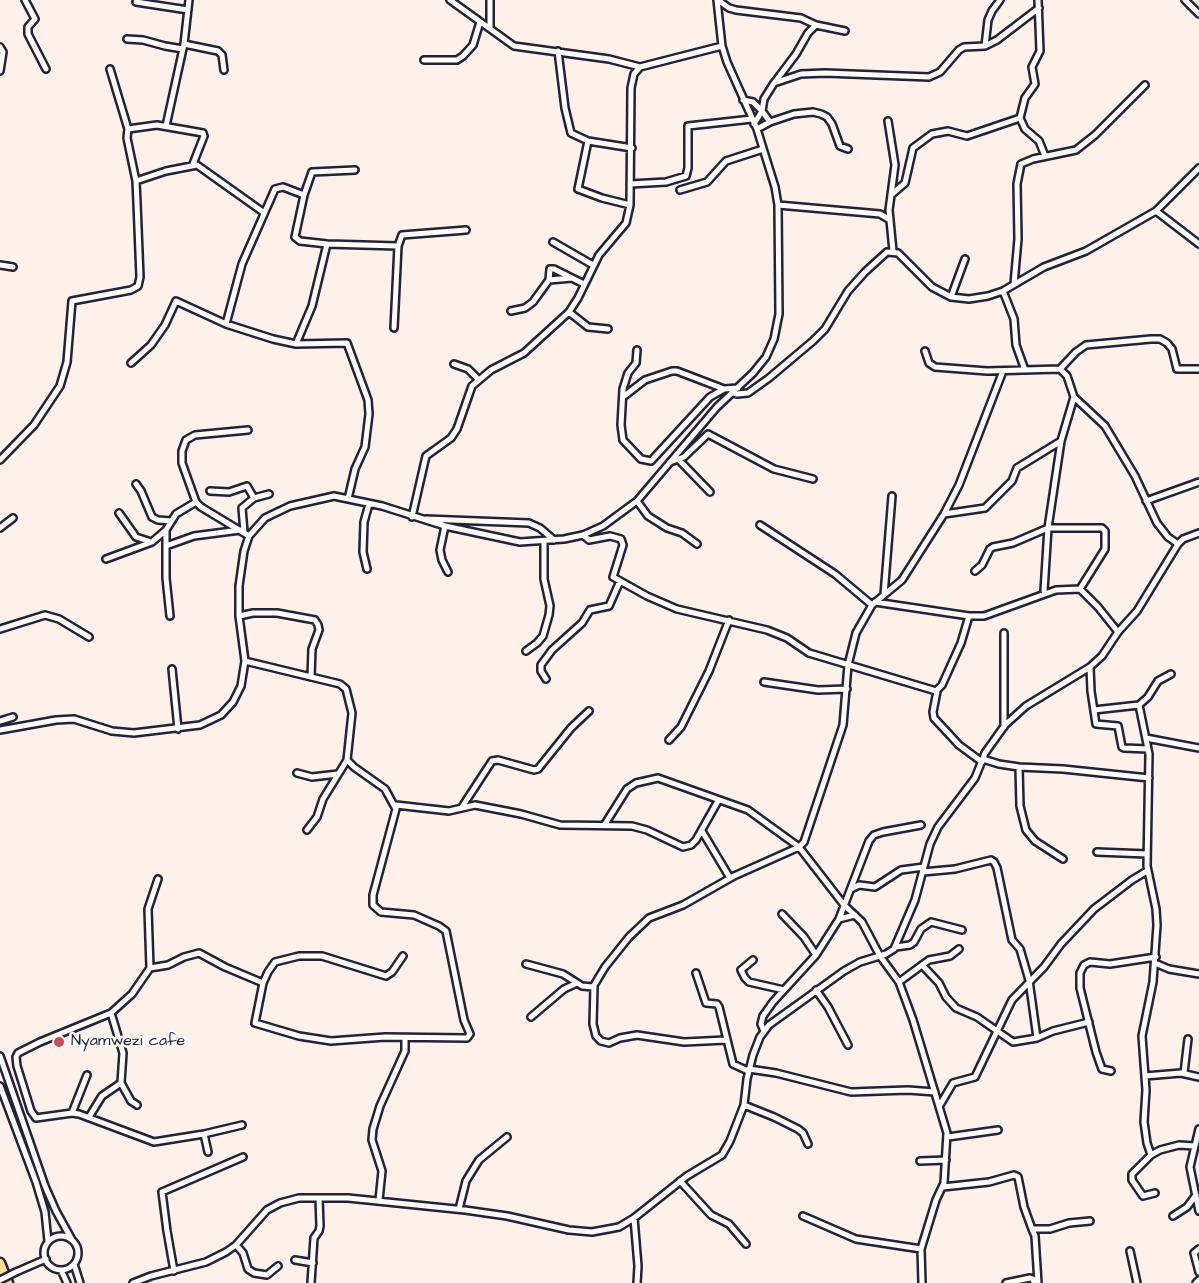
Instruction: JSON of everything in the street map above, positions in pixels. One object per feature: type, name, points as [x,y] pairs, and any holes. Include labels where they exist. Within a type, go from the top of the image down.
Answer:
[{"type":"highway","points":[[0,1263],[8,1283]]},
{"type":"street","points":[[25,0],[35,19],[28,27],[28,34],[46,69]]},
{"type":"street","points":[[166,126],[183,46],[189,0]]},
{"type":"street","points":[[450,0],[514,46],[609,59],[640,68]]},
{"type":"street","points":[[490,0],[490,28]]},
{"type":"street","points":[[717,0],[736,10],[801,18],[816,26],[846,31]]},
{"type":"street","points":[[166,546],[194,536],[244,532],[265,518],[290,506],[334,496],[445,526],[520,543],[583,535],[603,526],[637,501],[709,416],[766,357],[774,339],[779,314],[778,205],[771,171],[722,46],[717,0]]},
{"type":"street","points":[[985,46],[988,20],[1000,0]]},
{"type":"street","points":[[1038,0],[1040,51],[1032,67],[1035,84],[1024,98],[1020,118],[1025,129],[1039,141],[1045,156]]},
{"type":"street","points":[[1185,0],[1199,14]]},
{"type":"street","points":[[136,2],[188,10]]},
{"type":"street","points":[[774,83],[801,74],[929,77],[940,72],[964,47],[985,46],[997,40],[1039,8]]},
{"type":"street","points":[[424,60],[457,60],[463,56],[473,45],[480,22]]},
{"type":"street","points":[[754,124],[762,111],[764,99],[774,83],[796,54],[808,33],[816,26]]},
{"type":"street","points":[[127,39],[143,40],[165,46],[218,51],[222,55],[224,70]]},
{"type":"street","points":[[0,46],[3,52],[0,71]]},
{"type":"street","points":[[412,517],[426,456],[451,438],[457,429],[472,386],[491,370],[524,353],[569,312],[593,265],[626,223],[630,205],[631,88],[634,74],[640,68],[722,46]]},
{"type":"street","points":[[558,51],[571,132],[588,141],[632,148]]},
{"type":"street","points":[[0,460],[34,426],[60,386],[68,362],[72,301],[131,290],[138,286],[140,277],[136,181],[129,153],[128,129],[110,69]]},
{"type":"street","points":[[1014,285],[1018,239],[1017,184],[1019,169],[1024,161],[1076,150],[1095,135],[1145,85]]},
{"type":"street","points":[[743,100],[753,102],[770,122]]},
{"type":"street","points":[[630,184],[666,182],[686,176],[688,126],[754,124],[770,122],[794,114],[813,112],[827,117],[840,146],[848,149]]},
{"type":"street","points":[[891,195],[905,183],[913,148],[932,134],[948,131],[967,136],[1020,118]]},
{"type":"street","points":[[888,121],[895,165],[890,220],[893,251]]},
{"type":"street","points":[[128,129],[157,125],[204,134],[194,164]]},
{"type":"street","points":[[588,141],[578,189],[630,205]]},
{"type":"street","points":[[680,190],[707,182],[726,161],[763,149]]},
{"type":"street","points":[[136,181],[194,164],[263,212]]},
{"type":"street","points":[[622,398],[645,380],[672,371],[724,389],[735,390],[737,394],[748,393],[804,349],[825,329],[841,302],[864,272],[887,252],[898,253],[932,287],[951,297],[969,299],[988,296],[1003,291],[1044,267],[1086,251],[1156,212],[1199,168]]},
{"type":"street","points":[[355,171],[312,172],[294,237],[300,241],[327,244],[398,246]]},
{"type":"street","points":[[226,324],[242,264],[274,189],[278,187],[304,195]]},
{"type":"street","points":[[778,205],[880,214],[890,220]]},
{"type":"street","points":[[1156,212],[1199,244]]},
{"type":"street","points":[[394,328],[398,246],[402,235],[466,230]]},
{"type":"street","points":[[553,242],[593,265]]},
{"type":"street","points":[[296,344],[312,306],[327,244]]},
{"type":"street","points":[[951,297],[965,259]]},
{"type":"street","points":[[0,265],[13,267]]},
{"type":"street","points":[[512,311],[525,308],[533,302],[549,280],[549,272],[554,269],[584,284]]},
{"type":"street","points":[[549,280],[572,278]]},
{"type":"street","points":[[1003,291],[1014,319],[1016,345],[1025,370]]},
{"type":"street","points":[[131,363],[151,345],[165,325],[176,302],[255,335],[296,344],[347,343],[368,399],[368,428],[365,447],[355,469],[348,499]]},
{"type":"street","points":[[569,312],[592,329],[608,329]]},
{"type":"street","points":[[925,351],[932,366],[987,371],[1060,369],[1086,345],[1160,339],[1172,349],[1177,369],[1199,369]]},
{"type":"street","points":[[637,350],[636,363],[628,373],[622,398],[621,425],[623,440],[641,459],[651,460],[710,397],[724,389]]},
{"type":"street","points":[[454,364],[468,369],[479,380]]},
{"type":"street","points":[[1060,369],[1067,376],[1074,397],[1105,426],[1168,537],[1178,544]]},
{"type":"street","points":[[726,1040],[684,1042],[637,1035],[609,1043],[601,1041],[596,1036],[593,1024],[594,986],[604,967],[646,920],[683,905],[730,878],[799,847],[807,837],[841,733],[848,665],[856,633],[873,603],[902,580],[944,514],[959,485],[1004,371]]},
{"type":"street","points":[[1044,591],[1048,528],[1061,441],[1074,397]]},
{"type":"street","points":[[244,532],[196,502],[182,463],[182,451],[186,440],[195,435],[248,430]]},
{"type":"street","points":[[670,462],[684,458],[706,435],[711,435],[774,469],[813,479]]},
{"type":"street","points":[[944,514],[984,508],[1012,481],[1017,468],[1061,441]]},
{"type":"street","points":[[679,460],[710,492]]},
{"type":"street","points":[[1146,501],[1199,482]]},
{"type":"street","points":[[136,484],[152,517],[171,521]]},
{"type":"street","points":[[210,491],[229,492],[247,486],[254,498]]},
{"type":"street","points":[[0,730],[74,719],[112,731],[135,733],[200,725],[220,715],[233,702],[241,686],[245,660],[239,616],[244,551],[242,508],[254,498],[268,494]]},
{"type":"street","points":[[884,595],[892,496]]},
{"type":"street","points":[[637,501],[648,516],[667,528],[682,533],[697,544]]},
{"type":"street","points":[[106,559],[152,542],[166,530],[176,514],[196,502]]},
{"type":"street","points":[[367,569],[363,552],[363,522],[369,504]]},
{"type":"street","points":[[119,513],[136,537],[142,541],[152,542]]},
{"type":"street","points":[[0,528],[13,518]]},
{"type":"street","points":[[419,519],[451,518],[529,524],[540,528],[554,540]]},
{"type":"street","points":[[760,525],[836,574],[873,603],[984,616],[1056,590],[1080,589],[1119,632]]},
{"type":"street","points":[[445,526],[440,550],[448,572]]},
{"type":"street","points":[[975,571],[982,566],[993,547],[1013,543],[1048,528],[1104,529],[1105,549],[1080,589]]},
{"type":"street","points":[[166,530],[166,578],[170,616]]},
{"type":"street","points":[[133,1283],[206,1262],[236,1245],[264,1213],[292,1199],[379,1200],[507,1216],[569,1230],[592,1232],[619,1227],[634,1218],[680,1181],[722,1155],[730,1142],[744,1105],[748,1070],[756,1047],[764,1031],[773,1021],[860,962],[889,953],[896,947],[915,900],[927,852],[938,827],[963,797],[975,778],[982,760],[1004,727],[1026,706],[1090,667],[1102,656],[1137,611],[1178,544],[1183,539],[1199,533]]},
{"type":"street","points":[[583,535],[589,540],[610,536],[621,539],[624,542],[614,574],[615,579],[677,609],[767,630],[787,638],[809,653],[937,691]]},
{"type":"street","points":[[526,651],[543,636],[549,615],[550,606],[544,579],[544,541]]},
{"type":"street","points":[[546,679],[541,665],[552,650],[582,623],[590,610],[609,606],[620,581]]},
{"type":"street","points":[[239,616],[253,613],[277,613],[315,620],[318,630],[312,649],[311,677]]},
{"type":"street","points":[[0,629],[45,615],[59,619],[89,637]]},
{"type":"street","points":[[969,616],[941,689],[937,691],[933,712],[934,719],[959,745],[982,760],[999,764],[1149,778]]},
{"type":"street","points":[[669,740],[681,727],[709,671],[729,621]]},
{"type":"street","points":[[1004,633],[1002,704],[1004,727]]},
{"type":"street","points":[[245,660],[340,684],[346,690],[352,713],[347,760],[322,799],[317,817],[307,830]]},
{"type":"street","points":[[1090,667],[1090,691],[1097,725],[1118,726],[1122,747],[1148,749]]},
{"type":"street","points":[[172,669],[178,729]]},
{"type":"street","points":[[1094,710],[1139,705],[1148,697],[1160,679],[1171,674]]},
{"type":"street","points":[[764,682],[818,690],[847,689]]},
{"type":"street","points":[[1139,705],[1148,749],[1147,871],[1156,909],[1155,960],[1142,1036],[1145,1076],[1144,1122],[1151,1155]]},
{"type":"street","points":[[462,807],[492,761],[498,760],[534,770],[538,769],[571,728],[589,711]]},
{"type":"street","points":[[0,721],[13,717]]},
{"type":"street","points":[[1146,738],[1199,748]]},
{"type":"street","points":[[347,760],[385,789],[396,805],[395,821],[373,895],[373,905],[381,912],[414,915],[446,931],[464,1020],[470,1034],[466,1038],[385,1037],[331,1041],[299,1036],[255,1024],[263,983],[275,962],[299,956],[326,957],[384,976],[392,972],[403,956]]},
{"type":"street","points":[[1019,767],[1020,806],[1026,830],[1035,841],[1063,859]]},
{"type":"street","points":[[297,773],[312,777],[338,774]]},
{"type":"street","points":[[605,824],[627,789],[645,780],[663,779],[718,801],[748,810],[799,847],[867,931],[880,956],[899,982],[940,1105],[948,1137],[943,1187],[936,1200],[921,1249],[922,1283]]},
{"type":"street","points":[[396,805],[441,811],[477,805],[560,825],[605,824],[638,827],[683,847],[692,845],[718,801]]},
{"type":"street","points":[[764,1031],[761,1024],[763,1016],[816,955],[839,919],[864,850],[873,837],[899,828],[921,825]]},
{"type":"street","points":[[702,831],[730,878]]},
{"type":"street","points":[[1097,852],[1147,854]]},
{"type":"street","points":[[851,889],[859,885],[875,886],[902,870],[955,869],[987,860],[994,862],[1012,940],[1020,949],[1029,980],[1037,1038]]},
{"type":"street","points":[[940,1105],[953,1083],[975,1077],[1012,1000],[1029,980],[1044,967],[1061,944],[1094,909],[1147,871]]},
{"type":"street","points":[[158,879],[148,909],[150,968],[132,994],[111,1013],[18,1053],[17,1066],[33,1115],[36,1118],[72,1113],[89,1117],[150,1142],[204,1134],[242,1125]]},
{"type":"street","points":[[782,914],[804,937],[816,955]]},
{"type":"street","points":[[839,919],[855,915]]},
{"type":"street","points":[[896,947],[910,945],[921,929],[933,922],[962,930]]},
{"type":"street","points":[[899,982],[929,960],[950,956],[959,949]]},
{"type":"street","points":[[150,968],[168,965],[198,953],[263,983]]},
{"type":"street","points":[[753,960],[741,970],[749,982],[784,990]]},
{"type":"street","points":[[1111,1071],[1102,1068],[1089,1022],[1079,982],[1084,965],[1090,962],[1110,964],[1155,960],[1168,969],[1199,974]]},
{"type":"street","points":[[526,964],[556,972],[587,988],[594,986]]},
{"type":"street","points":[[922,965],[939,983],[945,997],[956,1008],[977,1017],[1013,1042],[1037,1038],[1053,1031],[1089,1022]]},
{"type":"street","points":[[696,973],[706,1003],[717,1004],[719,1007],[733,1064],[748,1070],[791,1076],[847,1092],[935,1092]]},
{"type":"street","points":[[531,1017],[564,989],[577,983]]},
{"type":"street","points":[[816,990],[828,1007],[848,1045]]},
{"type":"street","points":[[111,1013],[123,1053],[121,1083],[131,1101],[137,1105]]},
{"type":"street","points":[[379,1200],[382,1171],[372,1140],[373,1129],[380,1106],[400,1066],[405,1051],[405,1038]]},
{"type":"street","points":[[1184,1073],[1188,1039]]},
{"type":"street","points":[[0,1056],[45,1186],[56,1211],[77,1246],[78,1253],[74,1264],[68,1268],[61,1270],[50,1266],[46,1259],[45,1248],[48,1241],[45,1212],[0,1086]]},
{"type":"street","points":[[1145,1076],[1184,1073],[1199,1077]]},
{"type":"street","points":[[72,1113],[87,1075]]},
{"type":"street","points":[[89,1117],[102,1096],[121,1083]]},
{"type":"street","points":[[744,1105],[798,1129],[803,1133],[808,1144]]},
{"type":"street","points":[[1199,1129],[1190,1167],[1199,1211]]},
{"type":"street","points":[[948,1137],[998,1130]]},
{"type":"street","points":[[204,1134],[208,1152]]},
{"type":"street","points":[[459,1209],[466,1181],[479,1160],[507,1137]]},
{"type":"street","points":[[1155,1193],[1144,1196],[1131,1177],[1151,1155],[1179,1145],[1195,1146]]},
{"type":"street","points":[[174,1270],[163,1192],[243,1157]]},
{"type":"street","points":[[920,1161],[946,1160]]},
{"type":"street","points":[[943,1187],[989,1182],[1016,1175],[1035,1236],[1036,1283]]},
{"type":"street","points":[[680,1181],[711,1215],[729,1224],[746,1244]]},
{"type":"street","points":[[1173,1216],[1187,1207],[1196,1195]]},
{"type":"street","points":[[312,1283],[314,1238],[320,1226],[320,1198]]},
{"type":"street","points":[[803,1216],[856,1239],[921,1249]]},
{"type":"street","points":[[634,1218],[637,1283]]},
{"type":"street","points":[[1032,1229],[1050,1229],[1069,1223],[1090,1221]]},
{"type":"street","points":[[48,1241],[58,1236],[66,1236],[72,1240]]},
{"type":"street","points":[[236,1245],[243,1253],[248,1269],[254,1273],[267,1275],[278,1266]]},
{"type":"street","points":[[1199,1249],[1194,1253],[1199,1272]]},
{"type":"street","points":[[1130,1251],[1137,1283]]},
{"type":"street","points":[[0,1280],[46,1259]]},
{"type":"street","points":[[295,1260],[313,1263]]},
{"type":"street","points":[[74,1264],[80,1283]]},
{"type":"street","points":[[61,1270],[67,1283]]},
{"type":"street","points":[[1006,1283],[1030,1278],[1036,1283]]},
{"type":"place","name":"Nyamwezi cafe","points":[[59,1042]]}]
